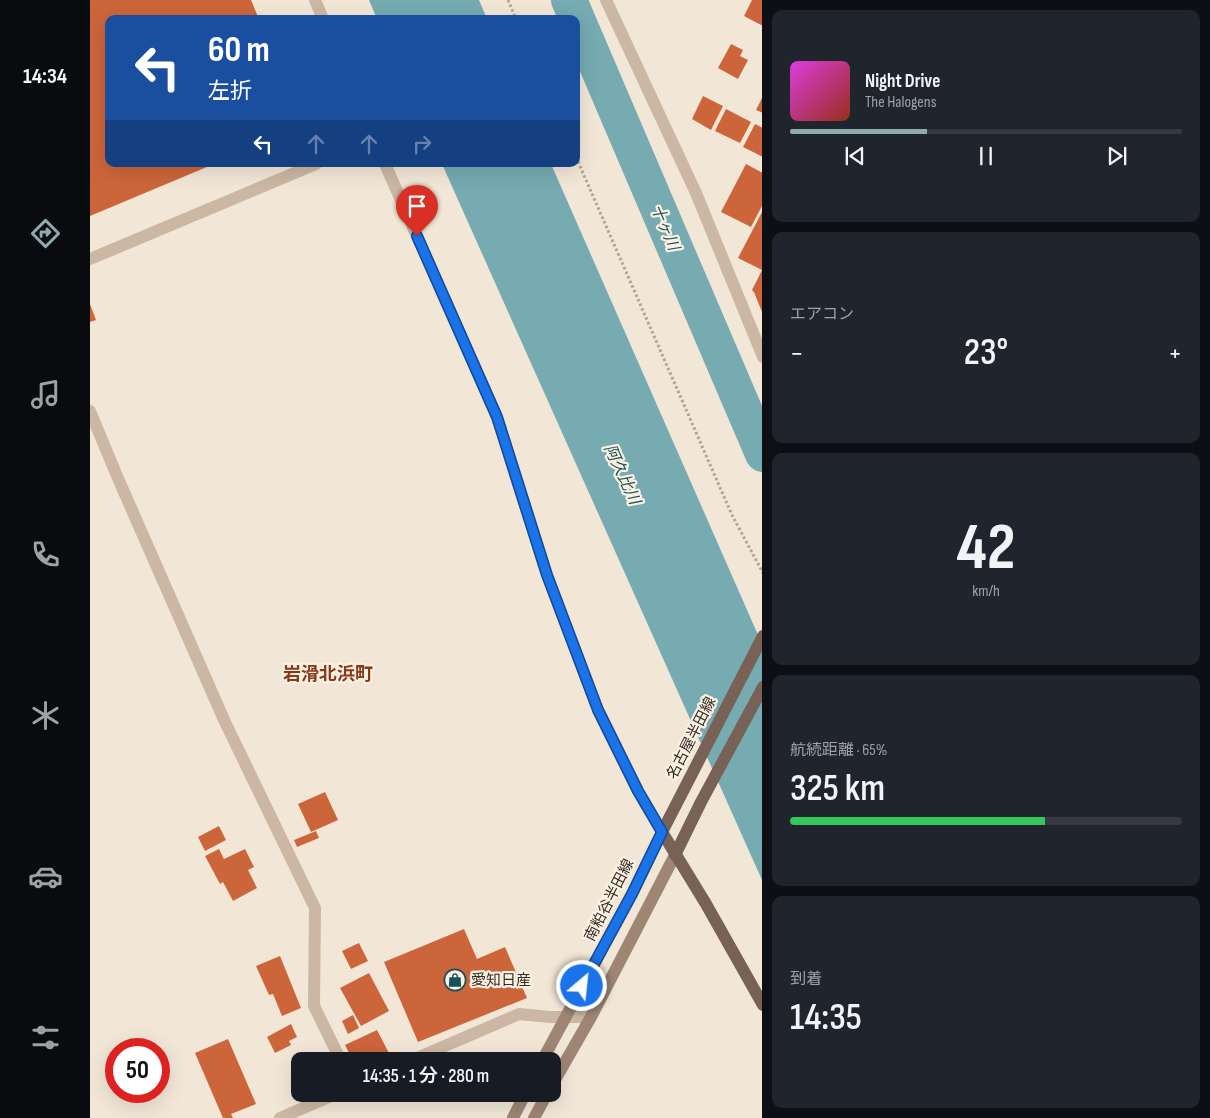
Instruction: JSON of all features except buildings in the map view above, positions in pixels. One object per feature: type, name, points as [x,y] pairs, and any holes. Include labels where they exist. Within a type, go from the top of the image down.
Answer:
[{"type":"main road","name":"名古屋半田線","points":[[662,832],[762,636]]},
{"type":"main road","points":[[561,1069],[591,1016],[762,687]]},
{"type":"main road","points":[[662,832],[706,904],[762,1005]]},
{"type":"main road","name":"南粕谷半田線","points":[[547,1052],[632,894],[662,832]]},
{"type":"main road","points":[[513,1118],[521,1102]]},
{"type":"main road","points":[[534,1118],[543,1102]]},
{"type":"street","points":[[315,0],[321,15]]},
{"type":"street","points":[[606,0],[696,193],[762,357]]},
{"type":"street","points":[[90,259],[309,167]]},
{"type":"street","points":[[386,167],[497,417],[547,575],[598,710],[638,791],[662,832]]},
{"type":"street","points":[[90,411],[225,722],[315,908],[314,1006],[337,1052]]},
{"type":"street","points":[[431,1052],[519,1014],[550,1017],[591,1016]]},
{"type":"street","points":[[280,1118],[317,1102]]},
{"type":"path","points":[[508,0],[514,15]]},
{"type":"path","points":[[580,167],[732,515],[762,573]]},
{"type":"water","points":[[369,0],[479,0],[485,15],[375,15]]},
{"type":"water","name":"阿久比川","points":[[443,167],[552,167],[762,644],[762,880]]},
{"type":"waterway","name":"十ヶ川","points":[[569,0],[575,15]]},
{"type":"waterway","name":"十ヶ川","points":[[580,26],[762,452]]},
{"type":"place","name":"愛知日産","points":[[455,980]]},
{"type":"district","name":"岩滑北浜町","points":[[328,674]]},
{"type":"route","points":[[417,236],[497,417],[547,575],[598,710],[638,791],[662,832],[632,894],[582,986]]}]
